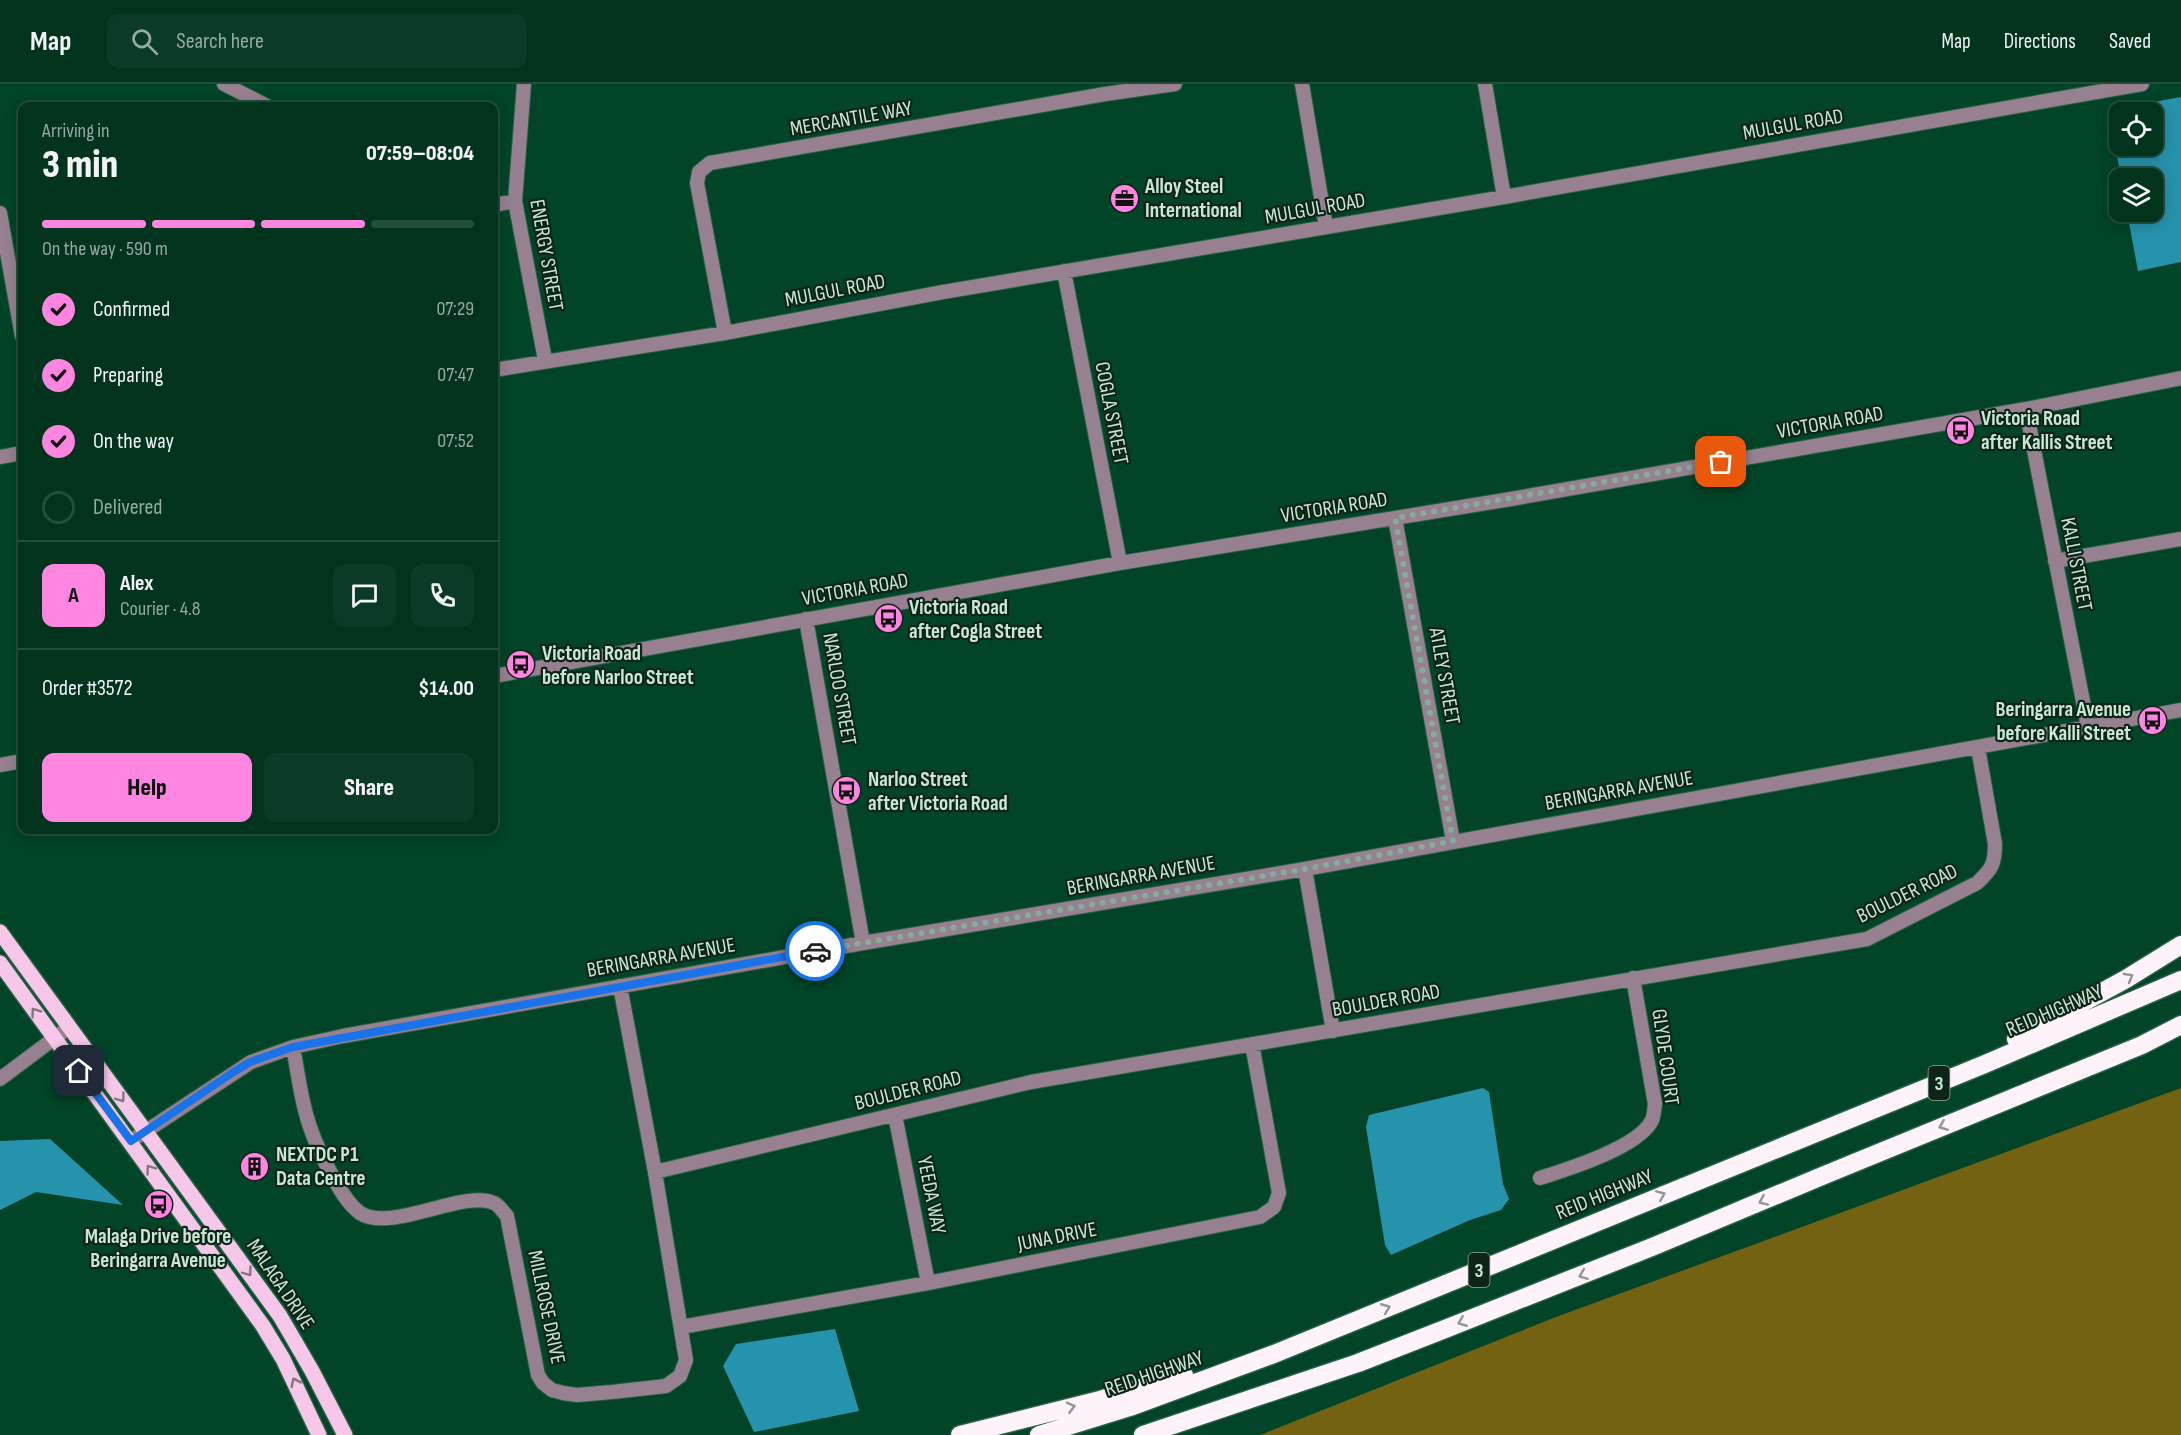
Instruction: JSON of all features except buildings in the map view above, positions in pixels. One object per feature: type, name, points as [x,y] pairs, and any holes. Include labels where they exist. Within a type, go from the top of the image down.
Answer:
[{"type":"highway","points":[[1696,1181],[1984,1056],[2126,979],[2181,945]]},
{"type":"highway","name":"REID HIGHWAY","points":[[1039,1435],[1141,1403],[1274,1354],[1985,1064],[2181,980]]},
{"type":"highway","name":"3","points":[[1143,1435],[1358,1363],[1652,1247],[2142,1045],[2181,1024]]},
{"type":"highway","name":"3","points":[[1997,1104],[2181,1036]]},
{"type":"highway","points":[[960,1435],[1100,1400],[1332,1330]]},
{"type":"highway","points":[[1182,1435],[1358,1363]]},
{"type":"main road","name":"MALAGA DRIVE","points":[[0,932],[280,1316],[345,1435]]},
{"type":"main road","name":"MALAGA DRIVE","points":[[0,963],[263,1326],[283,1359],[320,1435]]},
{"type":"street","points":[[224,84],[259,102]]},
{"type":"street","name":"ENERGY STREET","points":[[524,84],[514,201],[545,360]]},
{"type":"street","name":"MERCANTILE WAY","points":[[725,333],[697,183],[699,172],[710,163],[1105,94],[1175,84]]},
{"type":"street","points":[[1302,84],[1326,227]]},
{"type":"street","points":[[1485,84],[1504,197]]},
{"type":"street","name":"MULGUL ROAD","points":[[498,369],[725,333],[1064,271],[1504,197],[2139,84]]},
{"type":"street","points":[[498,204],[514,201]]},
{"type":"street","points":[[0,213],[18,290]]},
{"type":"street","name":"COGLA STREET","points":[[1064,271],[1120,563]]},
{"type":"street","name":"VICTORIA ROAD","points":[[498,675],[1120,563],[2026,409],[2181,378]]},
{"type":"street","name":"KALLI STREET","points":[[2026,409],[2088,728]]},
{"type":"street","points":[[0,457],[18,454]]},
{"type":"street","name":"ATLEY STREET","points":[[1395,518],[1453,841]]},
{"type":"street","points":[[2055,561],[2181,539]]},
{"type":"street","name":"NARLOO STREET","points":[[806,619],[863,943]]},
{"type":"street","name":"BERINGARRA AVENUE","points":[[131,1141],[250,1062],[293,1047],[863,943],[1305,869],[2181,710]]},
{"type":"street","name":"BOULDER ROAD","points":[[655,1172],[1031,1082],[1867,939],[1977,883],[1990,871],[1995,859],[1995,844],[1978,748]]},
{"type":"street","points":[[0,765],[18,762]]},
{"type":"street","points":[[1305,869],[1333,1031]]},
{"type":"street","name":"GLYDE COURT","points":[[1540,1178],[1584,1164],[1639,1136],[1652,1121],[1655,1104],[1633,978]]},
{"type":"street","name":"MILLROSE DRIVE","points":[[293,1047],[309,1125],[320,1153],[350,1204],[362,1214],[375,1218],[391,1217],[480,1200],[496,1204],[507,1216],[538,1375],[543,1383],[552,1390],[577,1395],[666,1386],[680,1376],[686,1360],[655,1172],[620,986]]},
{"type":"street","points":[[0,1079],[68,1028]]},
{"type":"street","name":"JUNA DRIVE","points":[[681,1327],[928,1283],[1260,1217],[1274,1207],[1279,1193],[1252,1044]]},
{"type":"street","name":"YEEDA WAY","points":[[895,1115],[928,1283]]},
{"type":"shaded area","points":[[2181,1088],[2181,1435],[1260,1435],[1556,1317]]},
{"type":"water","points":[[2181,97],[2181,262],[2138,271],[2129,222],[2163,222],[2163,168],[2119,168],[2117,156],[2163,156],[2163,102],[2153,102]]},
{"type":"water","points":[[1483,1088],[1489,1092],[1503,1184],[1509,1199],[1501,1210],[1470,1220],[1391,1255],[1385,1245],[1366,1127],[1369,1115]]},
{"type":"water","points":[[50,1139],[123,1205],[36,1192],[0,1210],[0,1141]]},
{"type":"water","points":[[835,1329],[859,1411],[754,1432],[723,1366],[736,1344]]},
{"type":"way so far","points":[[815,951],[1305,869],[1453,841],[1395,518],[1721,462]]},
{"type":"place","name":"Alloy Steel International","points":[[1124,198]]},
{"type":"place","name":"Victoria Road after Kallis Street","points":[[1960,430]]},
{"type":"place","name":"Victoria Road after Cogla Street","points":[[888,619]]},
{"type":"place","name":"Victoria Road before Narloo Street","points":[[521,665]]},
{"type":"place","name":"Beringarra Avenue before Kalli Street","points":[[2152,721]]},
{"type":"place","name":"Narloo Street after Victoria Road","points":[[847,791]]},
{"type":"place","name":"NEXTDC P1 Data Centre","points":[[255,1166]]},
{"type":"place","name":"Malaga Drive before Beringarra Avenue","points":[[158,1205]]},
{"type":"route","points":[[79,1071],[131,1141],[250,1062],[293,1047],[815,951]]}]
